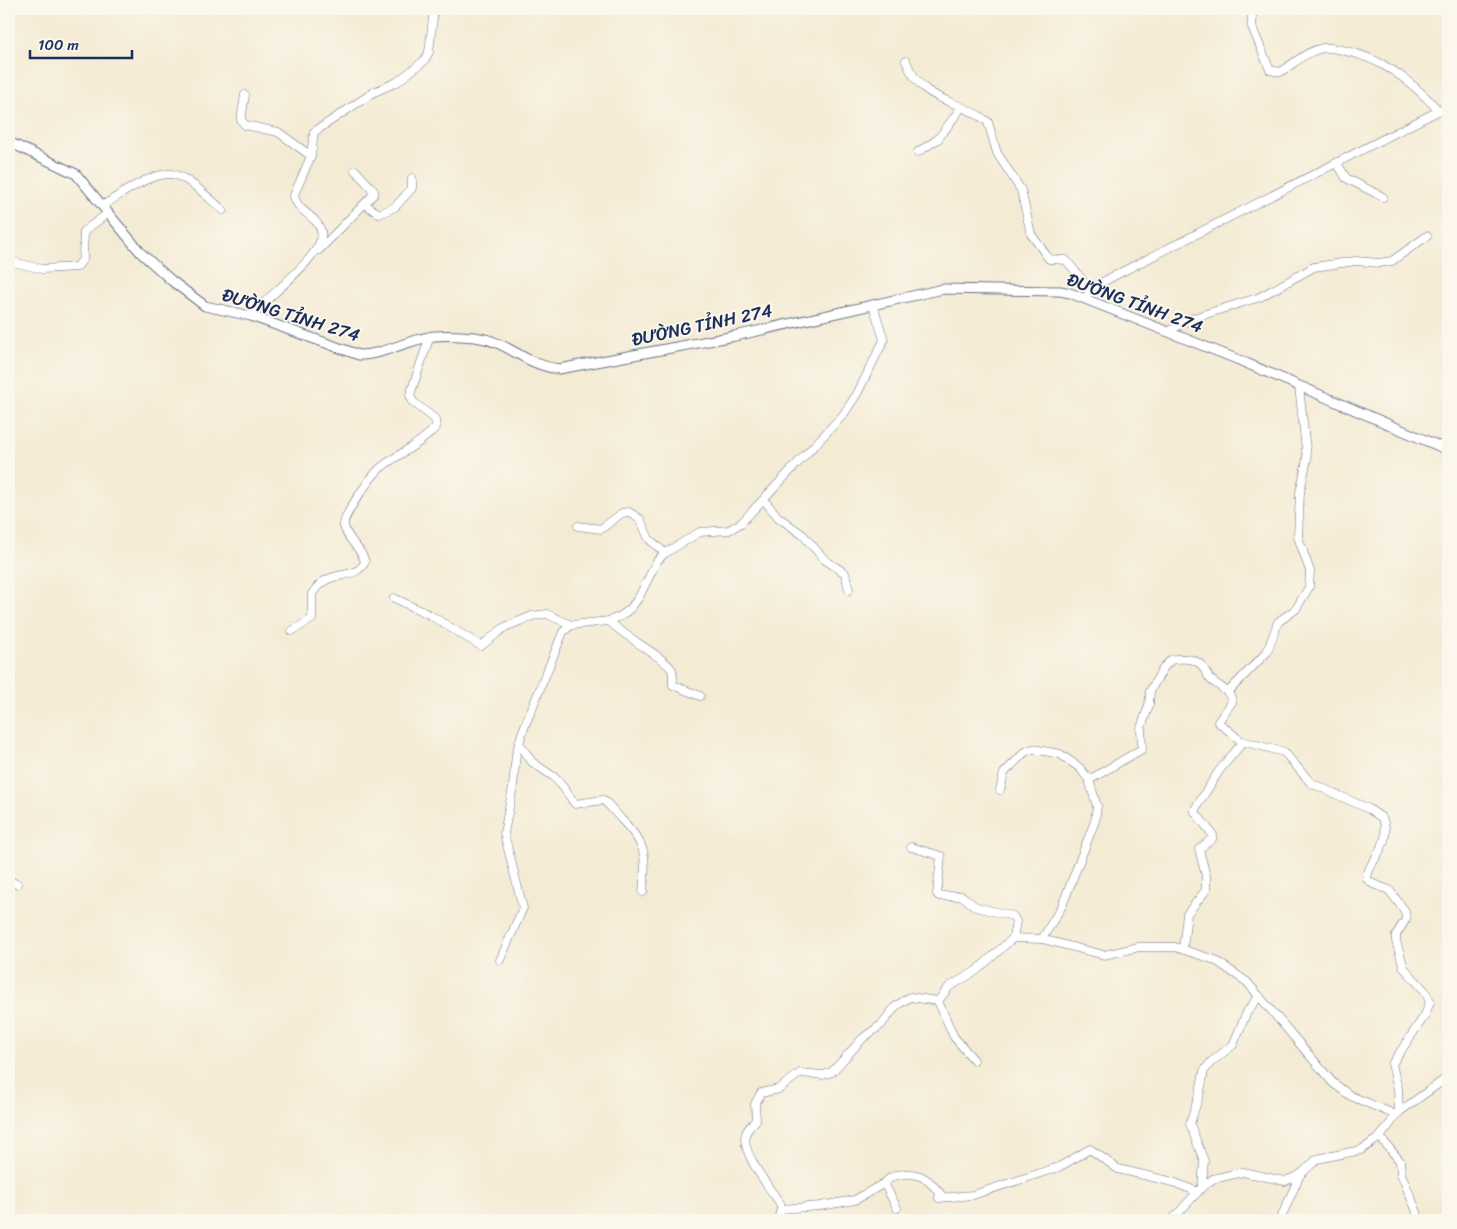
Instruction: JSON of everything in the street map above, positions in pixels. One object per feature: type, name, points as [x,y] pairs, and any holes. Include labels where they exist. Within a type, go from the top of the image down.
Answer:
[{"type":"main road","name":"ĐƯỜNG TỈNH 274","points":[[9,142],[76,174],[141,253],[205,306],[251,316],[359,355],[371,355],[430,336],[488,339],[533,364],[559,369],[735,336],[873,304],[953,288],[1060,291],[1169,331],[1448,450]]},
{"type":"street","points":[[311,258],[322,240],[321,231],[318,224],[298,207],[294,195],[311,156],[312,137],[318,128],[341,116],[374,92],[397,82],[428,58],[434,9]]},
{"type":"street","points":[[1252,9],[1252,27],[1270,70],[1280,72],[1299,58],[1324,48],[1366,55],[1413,85],[1438,110]]},
{"type":"street","points":[[906,61],[912,77],[926,91],[984,119],[991,127],[997,153],[1021,190],[1031,234],[1045,256],[1053,260],[1066,260],[1090,289]]},
{"type":"street","points":[[245,96],[241,120],[245,125],[278,132],[311,156]]},
{"type":"street","points":[[1086,299],[1090,289],[1448,106]]},
{"type":"street","points":[[918,152],[938,139],[961,108]]},
{"type":"street","points":[[1337,163],[1346,178],[1383,197]]},
{"type":"street","points":[[251,316],[261,303],[311,258],[372,198],[374,191],[355,170]]},
{"type":"street","points":[[9,261],[36,269],[77,267],[83,259],[84,231],[104,210],[154,176],[170,173],[184,179],[223,210]]},
{"type":"street","points":[[366,205],[379,214],[391,210],[412,188],[412,178]]},
{"type":"street","points":[[1169,331],[1190,318],[1260,296],[1314,267],[1356,261],[1379,263],[1392,260],[1427,236]]},
{"type":"street","points":[[394,598],[430,615],[481,646],[504,626],[532,616],[547,614],[571,625],[610,621],[631,608],[639,597],[657,562],[665,553],[700,532],[735,527],[764,500],[836,424],[857,394],[884,340],[873,304]]},
{"type":"street","points":[[292,631],[312,619],[312,594],[325,579],[357,572],[365,562],[364,557],[346,535],[343,524],[346,514],[381,467],[398,457],[436,427],[435,419],[413,402],[410,395],[430,336]]},
{"type":"street","points":[[1228,692],[1267,652],[1278,622],[1296,609],[1309,587],[1310,571],[1298,536],[1300,492],[1307,459],[1299,386]]},
{"type":"street","points":[[764,500],[774,513],[803,535],[825,560],[845,573],[849,590]]},
{"type":"street","points":[[578,526],[601,529],[622,513],[628,512],[640,519],[649,540],[665,553]]},
{"type":"street","points":[[610,621],[632,640],[668,664],[673,672],[673,685],[700,696]]},
{"type":"street","points":[[500,960],[523,908],[504,833],[518,743],[563,632],[571,625]]},
{"type":"street","points":[[1089,780],[1142,749],[1141,728],[1149,705],[1150,691],[1164,667],[1171,660],[1198,662],[1212,681],[1228,692],[1232,702],[1218,722],[1243,742],[1284,752],[1310,782],[1369,809],[1382,818],[1385,824],[1381,850],[1368,872],[1367,879],[1373,884],[1390,890],[1405,911],[1406,918],[1396,935],[1396,941],[1404,968],[1425,991],[1430,1002],[1425,1015],[1392,1064],[1398,1089],[1398,1113]]},
{"type":"street","points":[[1183,948],[1187,914],[1206,890],[1206,876],[1199,849],[1212,839],[1213,835],[1195,812],[1219,771],[1243,742]]},
{"type":"street","points":[[518,743],[532,762],[554,777],[575,804],[603,800],[634,832],[641,842],[646,860],[643,892]]},
{"type":"street","points":[[1000,790],[1004,774],[1025,752],[1033,749],[1064,756],[1080,768],[1089,780],[1097,806],[1095,821],[1062,906],[1042,939]]},
{"type":"street","points":[[911,846],[941,856],[937,894],[939,896],[962,896],[976,907],[1012,916],[1016,921],[1013,938],[976,971],[949,987],[938,1001]]},
{"type":"street","points":[[9,881],[17,884]]},
{"type":"street","points":[[1013,938],[1042,939],[1104,955],[1139,946],[1183,948],[1226,966],[1247,982],[1333,1083],[1351,1096],[1398,1113]]},
{"type":"street","points":[[1200,1190],[1204,1161],[1190,1124],[1200,1092],[1204,1070],[1233,1045],[1247,1012],[1259,996]]},
{"type":"street","points":[[778,1220],[781,1209],[753,1163],[745,1138],[748,1130],[756,1120],[755,1104],[761,1093],[779,1088],[800,1073],[822,1075],[832,1072],[863,1038],[878,1028],[896,1006],[906,999],[915,998],[938,1001]]},
{"type":"street","points":[[938,1001],[954,1037],[974,1060]]},
{"type":"street","points":[[1172,1220],[1213,1179],[1243,1172],[1285,1181],[1300,1175],[1318,1159],[1361,1150],[1380,1137],[1398,1113],[1448,1078]]},
{"type":"street","points":[[1380,1137],[1400,1161],[1401,1174],[1417,1212],[1418,1220]]},
{"type":"street","points":[[781,1209],[820,1206],[855,1200],[898,1174],[921,1176],[941,1198],[973,1195],[1059,1167],[1090,1149],[1118,1169],[1200,1190]]},
{"type":"street","points":[[1280,1220],[1300,1175]]},
{"type":"street","points":[[886,1182],[897,1208]]}]
